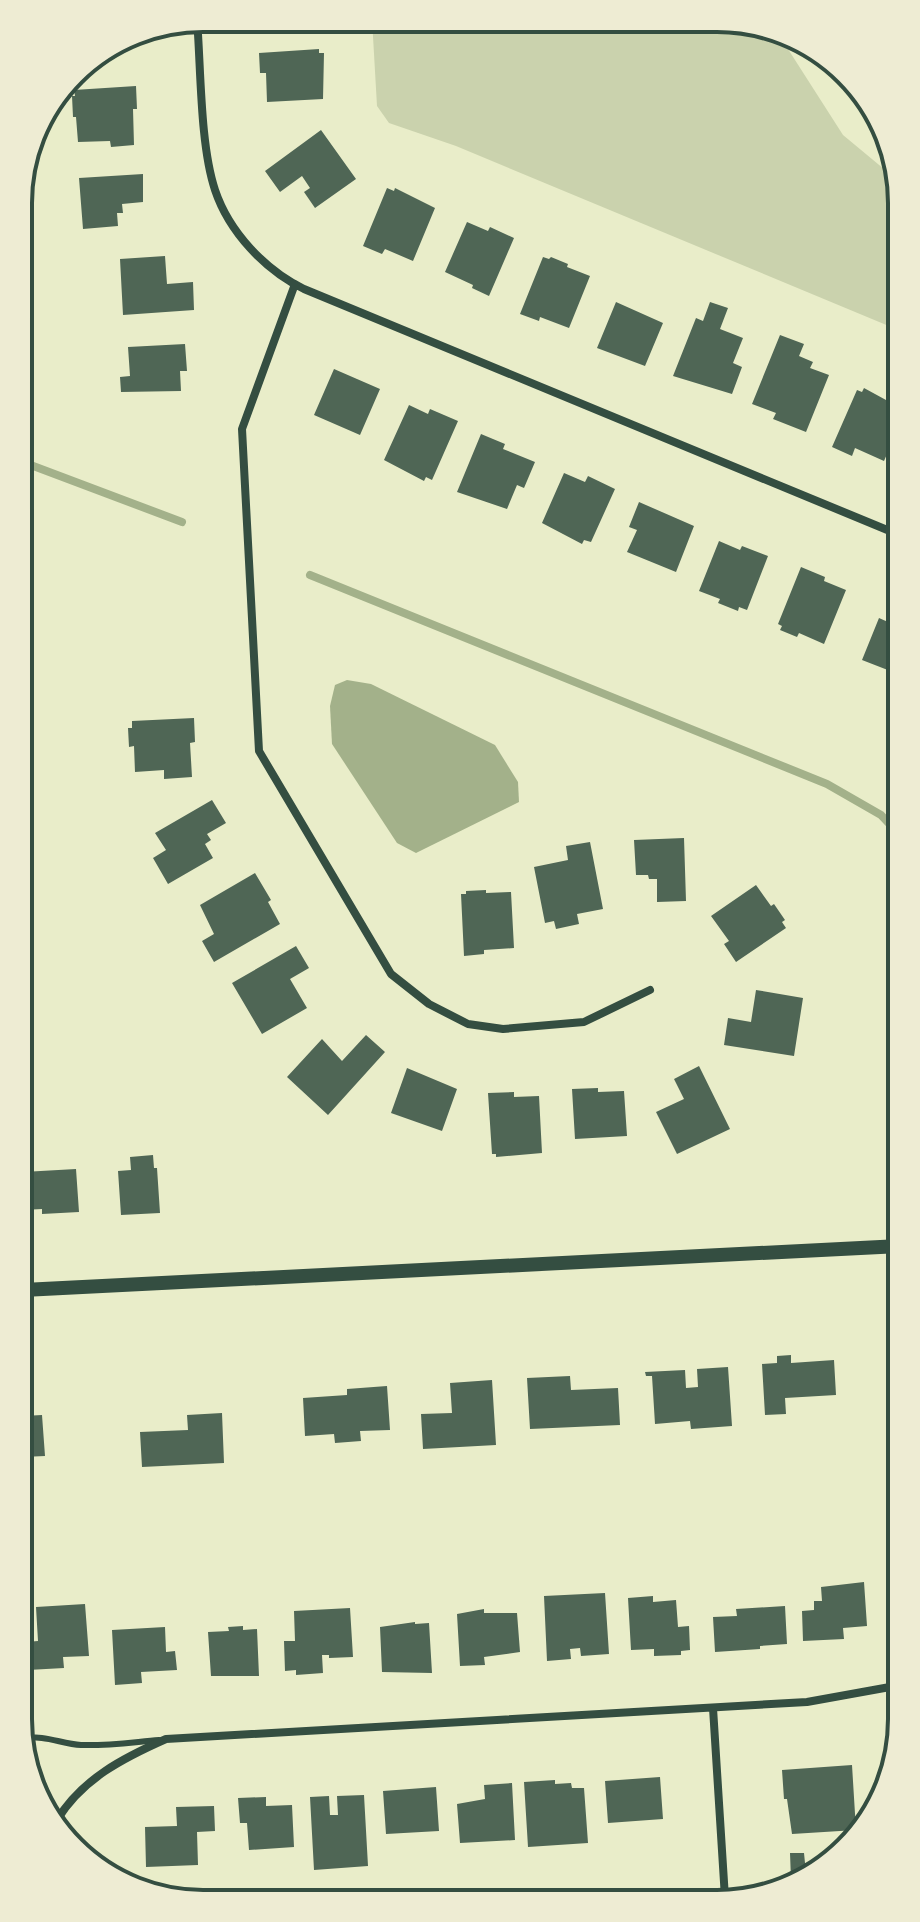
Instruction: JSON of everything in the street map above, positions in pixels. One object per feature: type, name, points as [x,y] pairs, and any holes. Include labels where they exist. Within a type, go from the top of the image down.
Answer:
[{"type":"street","points":[[198,32],[207,145],[215,190],[232,225],[266,264],[295,284],[888,530]]},
{"type":"street","points":[[295,284],[242,429],[259,751],[391,974],[429,1004],[468,1024],[503,1029],[584,1022],[650,990]]},
{"type":"street","points":[[32,1290],[888,1247]]},
{"type":"street","points":[[61,1814],[96,1776],[166,1739],[815,1701],[888,1687]]},
{"type":"street","points":[[713,1708],[724,1890]]},
{"type":"lane","points":[[33,1737],[41,1736],[83,1745],[166,1739]]},
{"type":"shaded area","points":[[373,32],[728,32],[750,35],[787,47],[843,135],[884,169],[888,203],[888,326],[456,146],[389,123],[377,106]]},
{"type":"shaded area","points":[[347,680],[371,684],[495,745],[518,782],[519,802],[416,853],[397,843],[332,744],[330,706],[335,685]]},
{"type":"building","points":[[319,49],[319,53],[324,53],[323,99],[267,102],[266,73],[260,73],[259,53]]},
{"type":"building","points":[[136,86],[134,145],[111,147],[110,141],[78,142],[76,117],[73,117],[72,96],[75,96],[75,90]]},
{"type":"building","points":[[321,130],[356,179],[315,208],[304,192],[310,188],[302,176],[280,192],[265,171]]},
{"type":"building","points":[[143,174],[143,202],[122,204],[123,213],[117,213],[118,226],[83,229],[79,178]]},
{"type":"building","points":[[387,188],[394,191],[395,188],[435,208],[413,261],[385,249],[382,254],[363,246]]},
{"type":"building","points":[[467,222],[488,231],[490,227],[514,238],[489,296],[445,272]]},
{"type":"building","points":[[165,256],[167,284],[193,282],[194,310],[123,315],[120,259]]},
{"type":"building","points":[[543,257],[551,257],[590,276],[569,328],[540,317],[539,321],[520,314]]},
{"type":"building","points":[[616,302],[663,323],[645,366],[597,348]]},
{"type":"building","points":[[710,302],[728,308],[720,329],[743,338],[733,363],[742,367],[732,394],[673,376],[696,318],[703,321]]},
{"type":"building","points":[[780,335],[804,344],[799,356],[813,362],[810,368],[829,375],[806,432],[773,419],[776,413],[752,404]]},
{"type":"building","points":[[185,344],[187,371],[180,371],[181,391],[121,392],[120,377],[130,376],[128,347]]},
{"type":"building","points":[[334,369],[380,389],[360,435],[314,415]]},
{"type":"building","points":[[864,388],[888,401],[888,452],[884,461],[855,448],[852,456],[832,447],[857,390],[862,392]]},
{"type":"building","points":[[409,405],[428,414],[430,409],[458,421],[432,480],[426,477],[424,481],[384,460]]},
{"type":"building","points":[[481,434],[505,444],[503,449],[535,462],[524,488],[517,485],[507,509],[457,492]]},
{"type":"building","points":[[564,473],[585,482],[588,476],[615,489],[591,542],[584,540],[582,544],[542,523]]},
{"type":"building","points":[[639,502],[694,526],[676,572],[627,552],[637,530],[629,527]]},
{"type":"building","points":[[719,541],[740,550],[742,546],[768,556],[747,610],[739,607],[738,611],[718,603],[720,599],[699,591]]},
{"type":"building","points":[[801,567],[846,590],[824,644],[799,633],[797,637],[780,630],[782,626],[778,624]]},
{"type":"building","points":[[879,618],[888,622],[888,670],[862,660]]},
{"type":"building","points":[[194,718],[195,742],[190,743],[192,777],[164,779],[164,770],[135,772],[134,746],[129,747],[128,728],[132,728],[132,721]]},
{"type":"building","points":[[212,800],[226,823],[207,834],[211,840],[205,844],[213,858],[168,884],[153,858],[166,850],[155,833]]},
{"type":"building","points":[[684,838],[686,901],[657,902],[657,879],[636,875],[634,840]]},
{"type":"building","points":[[590,842],[603,909],[577,914],[579,924],[556,929],[554,921],[545,923],[534,867],[568,860],[566,846]]},
{"type":"building","points":[[255,873],[271,900],[268,902],[280,924],[214,962],[202,941],[214,934],[200,905]]},
{"type":"building","points":[[756,885],[771,906],[774,904],[785,920],[782,922],[786,928],[736,962],[724,944],[729,941],[711,916]]},
{"type":"building","points":[[486,890],[486,893],[511,892],[514,948],[484,950],[484,954],[464,956],[461,894]]},
{"type":"building","points":[[296,946],[309,968],[290,979],[307,1008],[262,1034],[232,983]]},
{"type":"building","points":[[756,990],[803,998],[794,1056],[724,1045],[728,1018],[751,1022]]},
{"type":"building","points":[[366,1035],[385,1052],[328,1115],[287,1077],[322,1039],[342,1061]]},
{"type":"building","points":[[699,1066],[730,1129],[677,1154],[656,1112],[684,1099],[674,1079]]},
{"type":"building","points":[[407,1068],[457,1089],[442,1131],[391,1113]]},
{"type":"building","points":[[598,1088],[598,1092],[624,1091],[627,1136],[575,1139],[572,1089]]},
{"type":"building","points":[[514,1092],[514,1097],[539,1096],[542,1153],[496,1157],[492,1154],[488,1093]]},
{"type":"building","points":[[153,1155],[154,1168],[157,1168],[160,1213],[121,1215],[118,1171],[131,1170],[130,1157]]},
{"type":"building","points":[[76,1169],[79,1212],[42,1214],[42,1209],[32,1210],[32,1171]]},
{"type":"building","points":[[791,1355],[791,1363],[834,1360],[836,1395],[785,1398],[786,1414],[765,1415],[762,1364],[777,1363],[777,1356]]},
{"type":"building","points":[[728,1367],[732,1426],[691,1429],[690,1421],[655,1424],[652,1376],[646,1376],[645,1372],[685,1370],[686,1388],[698,1387],[697,1369]]},
{"type":"building","points":[[570,1376],[571,1390],[618,1388],[620,1425],[530,1429],[527,1378]]},
{"type":"building","points":[[492,1380],[496,1445],[423,1449],[421,1414],[452,1413],[450,1383]]},
{"type":"building","points":[[387,1386],[390,1430],[360,1431],[361,1441],[335,1443],[334,1434],[305,1436],[303,1398],[347,1395],[347,1389]]},
{"type":"building","points":[[222,1413],[224,1463],[142,1467],[140,1432],[188,1430],[187,1415]]},
{"type":"building","points":[[42,1415],[45,1456],[32,1457],[32,1416]]},
{"type":"building","points":[[864,1582],[867,1626],[843,1628],[844,1639],[803,1641],[802,1611],[814,1610],[814,1601],[822,1601],[821,1587]]},
{"type":"building","points":[[605,1593],[609,1654],[581,1656],[580,1648],[570,1649],[571,1659],[547,1661],[544,1596]]},
{"type":"building","points":[[653,1596],[653,1602],[676,1600],[678,1627],[689,1626],[690,1650],[681,1651],[681,1655],[654,1656],[654,1649],[631,1650],[628,1598]]},
{"type":"building","points":[[85,1604],[89,1656],[63,1657],[64,1668],[32,1670],[32,1642],[38,1641],[36,1607]]},
{"type":"building","points":[[785,1606],[787,1644],[715,1652],[713,1617],[737,1616],[736,1609]]},
{"type":"building","points":[[350,1608],[353,1657],[329,1658],[329,1655],[322,1655],[323,1673],[296,1675],[296,1670],[285,1671],[284,1641],[295,1641],[294,1611]]},
{"type":"building","points":[[484,1609],[484,1613],[517,1613],[520,1652],[484,1657],[485,1665],[460,1666],[457,1614]]},
{"type":"building","points":[[429,1623],[432,1673],[382,1672],[380,1627]]},
{"type":"building","points":[[243,1626],[243,1630],[257,1629],[259,1676],[211,1676],[208,1632],[229,1631],[228,1627]]},
{"type":"building","points":[[165,1627],[166,1652],[175,1651],[177,1670],[141,1672],[142,1683],[115,1685],[112,1630]]},
{"type":"building","points":[[852,1765],[855,1819],[853,1823],[846,1831],[792,1834],[787,1799],[784,1799],[782,1770]]},
{"type":"building","points":[[660,1777],[663,1819],[608,1823],[605,1781]]},
{"type":"building","points":[[555,1780],[555,1784],[571,1783],[572,1788],[584,1788],[588,1843],[528,1847],[524,1782]]},
{"type":"building","points":[[512,1783],[515,1840],[460,1843],[457,1804],[485,1799],[484,1785]]},
{"type":"building","points":[[436,1787],[439,1831],[386,1834],[383,1791]]},
{"type":"building","points":[[364,1795],[368,1866],[314,1870],[310,1797],[329,1796],[330,1815],[338,1815],[337,1796]]},
{"type":"building","points":[[266,1797],[266,1806],[292,1805],[294,1847],[249,1850],[247,1823],[240,1823],[238,1798]]},
{"type":"building","points":[[214,1806],[215,1831],[197,1832],[198,1865],[146,1867],[145,1827],[177,1826],[176,1807]]},
{"type":"building","points":[[790,1853],[804,1853],[805,1863],[809,1863],[791,1873]]},
{"type":"waterway","points":[[32,466],[182,522]]},
{"type":"waterway","points":[[310,575],[827,784],[881,815],[888,822]]}]
